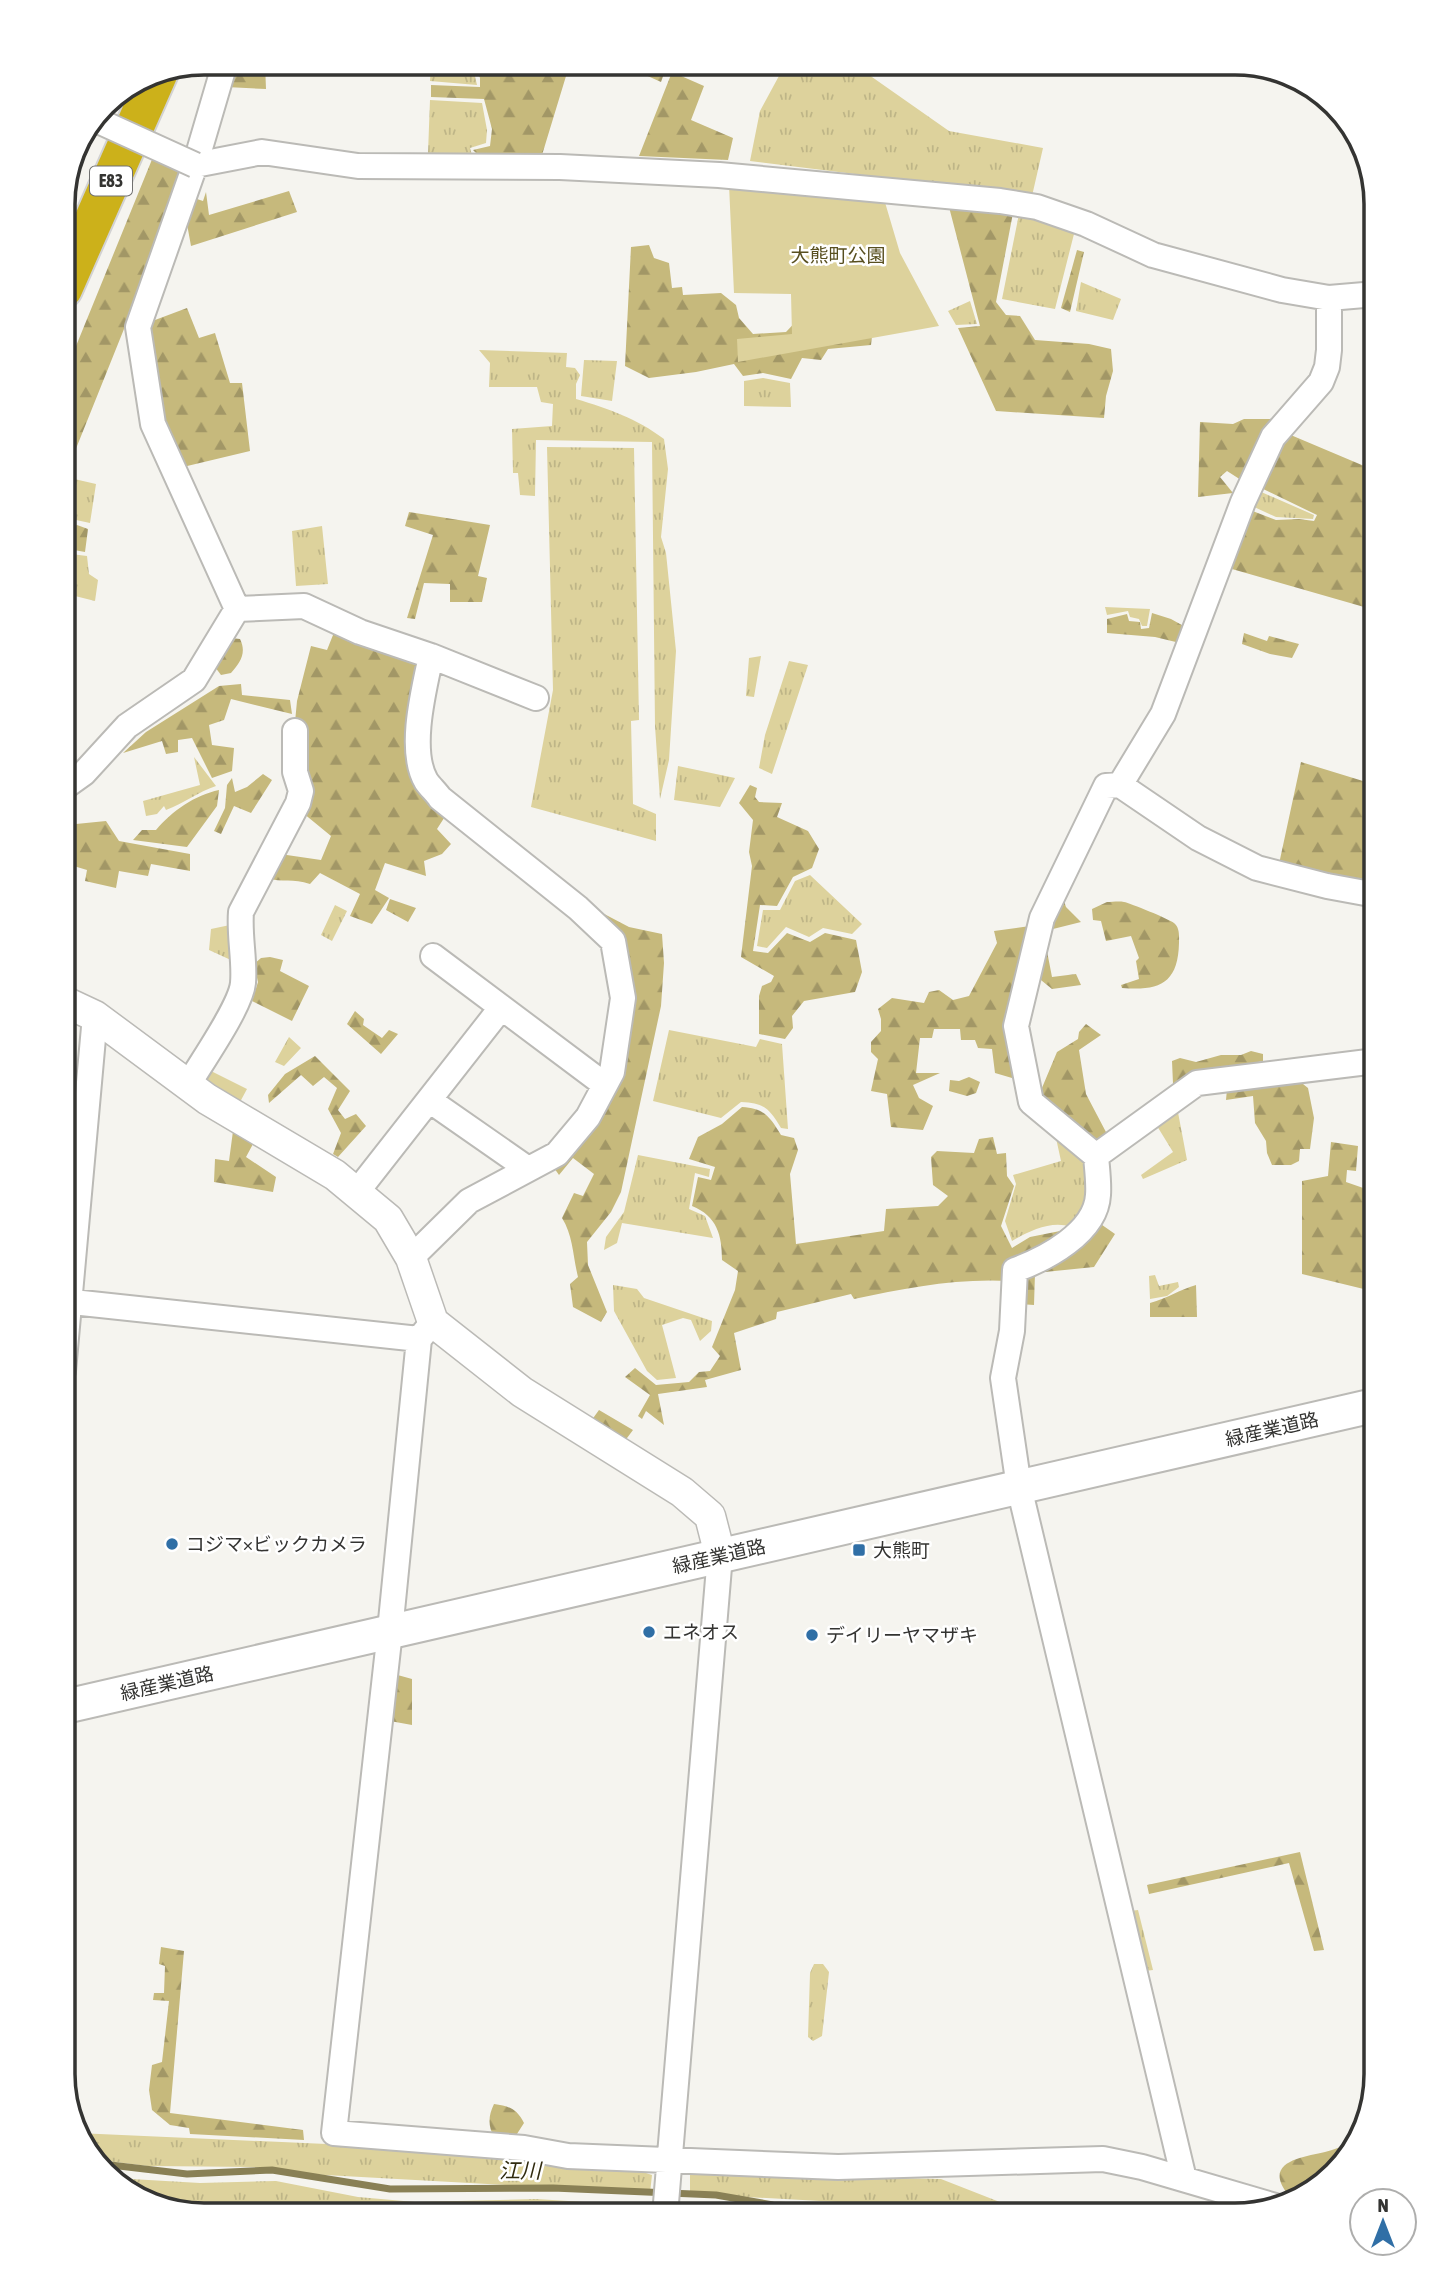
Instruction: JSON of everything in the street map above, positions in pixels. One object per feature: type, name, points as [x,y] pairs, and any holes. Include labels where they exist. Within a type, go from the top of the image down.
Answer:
[{"type":"highway","name":"E83","points":[[76,260],[153,86]]},
{"type":"main road","name":"緑産業道路","points":[[75,1704],[1364,1408]]},
{"type":"street","points":[[221,76],[195,164],[138,327],[153,424],[237,609]]},
{"type":"street","points":[[104,123],[195,164],[262,152],[358,166],[560,167],[719,174],[1000,201],[1037,208],[1086,224],[1153,255],[1282,290],[1329,298],[1364,295]]},
{"type":"street","points":[[1120,785],[1163,714],[1243,502],[1273,437],[1321,382],[1327,367],[1329,350],[1329,298]]},
{"type":"street","points":[[237,609],[304,606],[360,632],[431,656],[536,698]]},
{"type":"street","points":[[76,779],[127,726],[194,680],[237,609]]},
{"type":"street","points":[[411,1258],[469,1200],[557,1154],[588,1116],[612,1072],[623,998],[613,941],[578,908],[440,798],[425,779],[420,755],[418,718],[431,656]]},
{"type":"street","points":[[188,1085],[237,1002],[243,985],[239,932],[241,912],[298,803],[301,790],[295,772],[295,731]]},
{"type":"street","points":[[1184,2179],[1019,1487],[1003,1378],[1012,1331],[1014,1270],[1051,1254],[1077,1235],[1093,1212],[1098,1198],[1096,1156],[1031,1102],[1016,1027],[1042,918],[1106,786],[1120,785],[1198,838],[1257,868],[1364,892]]},
{"type":"street","points":[[433,957],[605,1085]]},
{"type":"street","points":[[76,1007],[95,1016],[208,1100],[335,1175],[388,1219],[411,1258],[426,1330],[334,2133],[524,2148],[568,2156],[671,2167],[838,2167],[1103,2159],[1142,2167],[1256,2200]]},
{"type":"street","points":[[356,1193],[501,1008]]},
{"type":"street","points":[[75,1215],[95,1016]]},
{"type":"street","points":[[1096,1156],[1197,1083],[1364,1062]]},
{"type":"street","points":[[429,1100],[528,1170]]},
{"type":"street","points":[[75,1302],[426,1330],[682,1492],[710,1516],[720,1555],[667,2202]]},
{"type":"green space","points":[[228,76],[266,76],[266,89],[226,87]]},
{"type":"green space","points":[[430,76],[475,76],[477,85],[430,81]]},
{"type":"green space","points":[[479,76],[566,76],[542,155],[479,156],[473,150],[490,146],[492,129],[484,99],[431,97],[431,85],[480,87]]},
{"type":"green space","points":[[648,76],[663,76],[661,82]]},
{"type":"green space","points":[[670,76],[681,76],[704,86],[691,120],[733,138],[728,160],[639,156]]},
{"type":"green space","points":[[779,76],[871,76],[949,131],[1043,148],[1032,196],[750,161],[760,111]]},
{"type":"green space","points":[[430,100],[482,103],[487,130],[486,143],[470,148],[472,155],[428,153]]},
{"type":"green space","points":[[153,157],[181,171],[128,319],[76,449],[76,346]]},
{"type":"green space","name":"大熊町公園","points":[[729,185],[884,199],[900,253],[939,326],[738,362],[737,339],[792,334],[791,294],[734,293]]},
{"type":"green space","points":[[289,191],[297,212],[191,246],[187,224],[197,199],[203,201],[206,192],[209,215]]},
{"type":"green space","points":[[949,207],[1013,213],[996,302],[1006,315],[1020,316],[1035,340],[1089,344],[1111,349],[1113,371],[1106,396],[1104,418],[996,411],[958,328],[980,326]]},
{"type":"green space","points":[[1019,214],[1075,230],[1055,309],[1002,299]]},
{"type":"green space","points":[[649,245],[654,258],[669,263],[672,288],[682,287],[683,295],[721,293],[736,305],[739,318],[753,334],[786,332],[801,316],[873,328],[871,345],[828,349],[821,360],[802,358],[791,379],[763,373],[743,376],[734,364],[649,378],[625,366],[631,247]]},
{"type":"green space","points":[[1077,250],[1084,252],[1070,312],[1061,308]]},
{"type":"green space","points":[[1081,282],[1121,299],[1113,320],[1076,311]]},
{"type":"green space","points":[[970,301],[977,324],[956,325],[948,311]]},
{"type":"green space","points":[[187,308],[199,338],[215,333],[230,383],[242,383],[250,451],[183,467],[162,422],[147,323]]},
{"type":"green space","points":[[479,350],[567,353],[566,367],[575,368],[580,375],[576,384],[576,399],[622,415],[664,439],[668,469],[661,537],[666,553],[676,651],[669,760],[660,799],[655,726],[652,442],[536,440],[535,496],[520,495],[518,473],[513,473],[512,429],[552,426],[553,404],[541,402],[537,387],[489,387],[490,363]]},
{"type":"green space","points":[[584,360],[617,361],[612,401],[581,396]]},
{"type":"green space","points":[[763,378],[790,383],[791,407],[744,406],[744,381]]},
{"type":"green space","points":[[1244,419],[1273,419],[1250,458],[1241,480],[1227,471],[1220,477],[1233,493],[1198,497],[1200,422],[1233,424]]},
{"type":"green space","points":[[1286,433],[1364,466],[1364,607],[1232,569],[1250,510],[1276,520],[1314,521],[1317,515],[1259,487]]},
{"type":"green space","points":[[547,447],[634,448],[639,720],[631,721],[633,804],[656,814],[656,841],[531,807],[553,690]]},
{"type":"green space","points":[[76,479],[96,484],[90,523],[76,520]]},
{"type":"green space","points":[[1259,491],[1314,515],[1313,519],[1276,517],[1252,506]]},
{"type":"green space","points":[[409,512],[490,525],[478,576],[487,578],[482,602],[450,602],[450,584],[424,583],[415,619],[407,618],[433,535],[405,526]]},
{"type":"green space","points":[[76,526],[88,529],[85,552],[76,550]]},
{"type":"green space","points":[[322,526],[328,584],[296,586],[292,531]]},
{"type":"green space","points":[[76,555],[87,556],[89,574],[98,580],[95,601],[76,596]]},
{"type":"green space","points":[[1105,607],[1150,609],[1147,626],[1142,626],[1139,619],[1130,617],[1128,611],[1107,615]]},
{"type":"green space","points":[[1152,613],[1189,629],[1180,643],[1155,637],[1107,633],[1107,619],[1127,614],[1129,621],[1140,622],[1141,629],[1149,628]]},
{"type":"green space","points":[[335,630],[423,663],[413,719],[446,815],[437,829],[451,844],[442,854],[424,861],[426,876],[385,863],[375,890],[389,898],[372,924],[350,916],[360,894],[320,873],[310,884],[267,878],[280,854],[321,860],[331,836],[303,813],[295,722],[297,701],[311,646],[327,650]]},
{"type":"green space","points":[[1244,633],[1267,641],[1269,636],[1299,644],[1292,658],[1270,654],[1242,644]]},
{"type":"green space","points":[[231,638],[240,639],[242,657],[231,673],[221,675],[215,667]]},
{"type":"green space","points":[[761,656],[754,697],[746,696],[749,658]]},
{"type":"green space","points":[[789,661],[808,665],[772,774],[759,768],[765,735]]},
{"type":"green space","points":[[241,684],[242,695],[290,700],[292,714],[231,699],[224,720],[209,725],[212,745],[234,748],[232,771],[212,778],[192,738],[178,740],[178,752],[166,754],[162,741],[123,753],[146,732],[219,686]]},
{"type":"green space","points":[[194,757],[216,786],[166,810],[164,806],[157,814],[146,816],[143,801],[200,785]]},
{"type":"green space","points":[[1301,762],[1364,781],[1364,882],[1279,864]]},
{"type":"green space","points":[[678,766],[735,778],[720,807],[674,800]]},
{"type":"green space","points":[[263,774],[272,780],[251,813],[234,806],[221,834],[214,831],[225,808],[227,785],[232,778],[235,792],[247,787]]},
{"type":"green space","points":[[750,785],[757,788],[755,797],[759,802],[782,803],[777,817],[808,831],[819,849],[812,868],[793,877],[777,906],[760,905],[753,951],[768,953],[787,933],[810,942],[825,933],[856,940],[862,972],[855,992],[804,1001],[792,1016],[793,1028],[785,1039],[759,1034],[759,996],[762,986],[771,982],[774,976],[741,957],[752,866],[749,852],[753,820],[739,803]]},
{"type":"green space","points":[[219,790],[217,806],[187,847],[133,840],[142,830],[156,830],[169,816],[193,800]]},
{"type":"green space","points":[[106,821],[119,841],[190,854],[190,871],[151,864],[148,876],[119,871],[116,888],[85,881],[87,870],[76,867],[76,824]]},
{"type":"green space","points":[[810,875],[862,924],[852,934],[823,928],[809,937],[786,927],[767,948],[757,946],[763,910],[780,910],[795,881]]},
{"type":"green space","points":[[1062,895],[1066,907],[1081,922],[1049,930]]},
{"type":"green space","points":[[390,899],[416,908],[408,922],[386,910]]},
{"type":"green space","points":[[1107,902],[1128,903],[1176,925],[1179,935],[1178,957],[1175,968],[1164,982],[1146,988],[1122,988],[1121,985],[1139,979],[1136,961],[1139,958],[1131,936],[1106,941],[1101,921],[1093,920],[1092,909]]},
{"type":"green space","points":[[335,905],[347,911],[332,941],[321,935]]},
{"type":"green space","points":[[589,906],[629,927],[662,934],[664,963],[661,1006],[621,1192],[611,1212],[587,1242],[588,1265],[607,1312],[601,1322],[573,1307],[570,1284],[578,1277],[571,1239],[562,1218],[574,1193],[583,1196],[594,1174],[573,1158],[559,1175],[552,1165],[593,1120],[627,996]]},
{"type":"green space","points":[[230,925],[233,961],[209,950],[211,929]]},
{"type":"green space","points":[[1030,926],[1022,1081],[995,1073],[992,1049],[978,1048],[975,1040],[961,1040],[960,1029],[934,1029],[932,1038],[920,1038],[916,1073],[940,1073],[913,1085],[919,1098],[933,1106],[923,1130],[891,1127],[887,1094],[871,1091],[878,1059],[871,1052],[871,1042],[881,1031],[878,1009],[892,998],[924,1003],[929,992],[939,990],[953,1000],[969,996],[997,943],[994,931]]},
{"type":"green space","points":[[1045,941],[1052,977],[1076,974],[1081,985],[1052,989],[1036,976]]},
{"type":"green space","points":[[261,958],[283,960],[280,971],[309,986],[292,1021],[252,1001],[258,982],[254,964]]},
{"type":"green space","points":[[355,1011],[364,1019],[363,1025],[382,1038],[389,1030],[398,1034],[381,1054],[347,1024]]},
{"type":"green space","points":[[1086,1024],[1101,1035],[1079,1050],[1086,1094],[1107,1134],[1095,1146],[1039,1095],[1057,1052],[1078,1039],[1079,1032]]},
{"type":"green space","points":[[669,1030],[756,1047],[760,1039],[782,1044],[788,1129],[781,1128],[761,1105],[741,1102],[721,1118],[653,1101]]},
{"type":"green space","points":[[289,1037],[301,1048],[284,1066],[275,1062]]},
{"type":"green space","points":[[1251,1051],[1263,1054],[1263,1061],[1191,1076],[1173,1084],[1172,1061],[1180,1058],[1196,1062]]},
{"type":"green space","points":[[315,1056],[350,1091],[338,1110],[345,1119],[356,1114],[366,1126],[338,1157],[333,1154],[341,1133],[328,1109],[337,1088],[324,1077],[313,1086],[301,1075],[269,1103],[268,1095],[285,1074]]},
{"type":"green space","points":[[211,1071],[247,1089],[240,1102],[205,1078]]},
{"type":"green space","points":[[1293,1076],[1308,1088],[1314,1118],[1310,1149],[1300,1149],[1299,1161],[1291,1165],[1272,1165],[1266,1141],[1255,1123],[1253,1096],[1226,1100],[1227,1089]]},
{"type":"green space","points":[[969,1077],[980,1082],[976,1093],[967,1096],[949,1091],[950,1080],[959,1081]]},
{"type":"green space","points":[[742,1107],[761,1112],[770,1118],[781,1135],[794,1138],[798,1150],[790,1174],[796,1244],[884,1231],[886,1209],[938,1206],[948,1196],[933,1185],[931,1157],[937,1151],[974,1153],[979,1139],[993,1137],[997,1154],[1006,1153],[1007,1176],[1014,1186],[1001,1226],[1012,1248],[1030,1237],[1065,1230],[1010,1281],[951,1282],[854,1299],[851,1294],[777,1312],[776,1319],[734,1333],[741,1370],[705,1380],[707,1387],[658,1394],[664,1425],[646,1411],[642,1419],[638,1416],[650,1395],[625,1377],[635,1368],[656,1385],[689,1382],[699,1372],[710,1371],[720,1356],[712,1347],[735,1290],[738,1271],[722,1260],[721,1242],[712,1221],[692,1206],[698,1177],[711,1180],[715,1167],[689,1159],[698,1137],[722,1124]]},
{"type":"green space","points":[[1177,1107],[1187,1160],[1143,1179],[1141,1175],[1173,1152],[1157,1126]]},
{"type":"green space","points":[[233,1131],[253,1144],[246,1157],[276,1177],[273,1192],[214,1182],[215,1159],[229,1161]]},
{"type":"green space","points":[[1056,1138],[1086,1161],[1091,1198],[1071,1227],[1048,1226],[1012,1241],[1005,1221],[1016,1184],[1013,1175],[1061,1161]]},
{"type":"green space","points":[[1331,1142],[1358,1146],[1356,1171],[1347,1170],[1346,1182],[1364,1188],[1364,1289],[1302,1274],[1302,1181],[1328,1176]]},
{"type":"green space","points":[[638,1155],[710,1169],[709,1177],[695,1173],[689,1209],[705,1216],[713,1238],[622,1223],[617,1243],[604,1250],[606,1237],[624,1212]]},
{"type":"green space","points":[[1095,1220],[1115,1234],[1094,1267],[1035,1273],[1034,1305],[1019,1304],[1020,1273]]},
{"type":"green space","points":[[1155,1275],[1159,1286],[1178,1282],[1179,1287],[1167,1296],[1150,1299],[1149,1276]]},
{"type":"green space","points":[[613,1285],[637,1289],[644,1298],[712,1321],[711,1331],[700,1341],[691,1320],[683,1318],[662,1325],[676,1378],[657,1380],[647,1371],[614,1311]]},
{"type":"green space","points":[[1196,1285],[1197,1317],[1150,1317],[1150,1303]]},
{"type":"green space","points":[[599,1410],[633,1430],[624,1442],[591,1421]]},
{"type":"green space","points":[[394,1674],[412,1679],[412,1725],[390,1721]]},
{"type":"green space","points":[[1300,1852],[1324,1950],[1314,1951],[1289,1863],[1149,1894],[1147,1885]]},
{"type":"green space","points":[[1138,1910],[1153,1970],[1145,1971],[1130,1911]]},
{"type":"green space","points":[[161,1947],[184,1951],[170,2113],[303,2130],[304,2140],[190,2134],[189,2128],[170,2125],[152,2110],[149,2090],[152,2065],[162,2062],[169,2001],[153,2000],[154,1993],[164,1993],[165,1966],[159,1964]]},
{"type":"green space","points":[[814,1964],[823,1964],[829,1972],[822,2036],[813,2041],[808,2037],[810,1973]]},
{"type":"green space","points":[[494,2104],[512,2109],[521,2118],[524,2123],[515,2137],[494,2137],[489,2121]]},
{"type":"green space","points":[[90,2134],[505,2152],[505,2161],[634,2169],[652,2175],[650,2193],[307,2174],[257,2167],[148,2166],[109,2161]]},
{"type":"green space","points":[[1341,2147],[1320,2171],[1286,2192],[1280,2182],[1283,2167],[1289,2162]]},
{"type":"green space","points":[[690,2174],[941,2179],[1002,2203],[849,2203],[729,2196],[690,2191]]},
{"type":"green space","points":[[130,2179],[200,2183],[276,2181],[358,2197],[415,2202],[536,2199],[591,2202],[196,2202],[163,2196]]},
{"type":"waterway","name":"江川","points":[[113,2165],[187,2174],[272,2170],[390,2189],[553,2188],[716,2195],[759,2203]]},
{"type":"place","name":"コジマ×ビックカメラ","points":[[172,1544]]},
{"type":"place","name":"大熊町","points":[[859,1550]]},
{"type":"place","name":"エネオス","points":[[649,1632]]},
{"type":"place","name":"デイリーヤマザキ","points":[[812,1635]]}]
